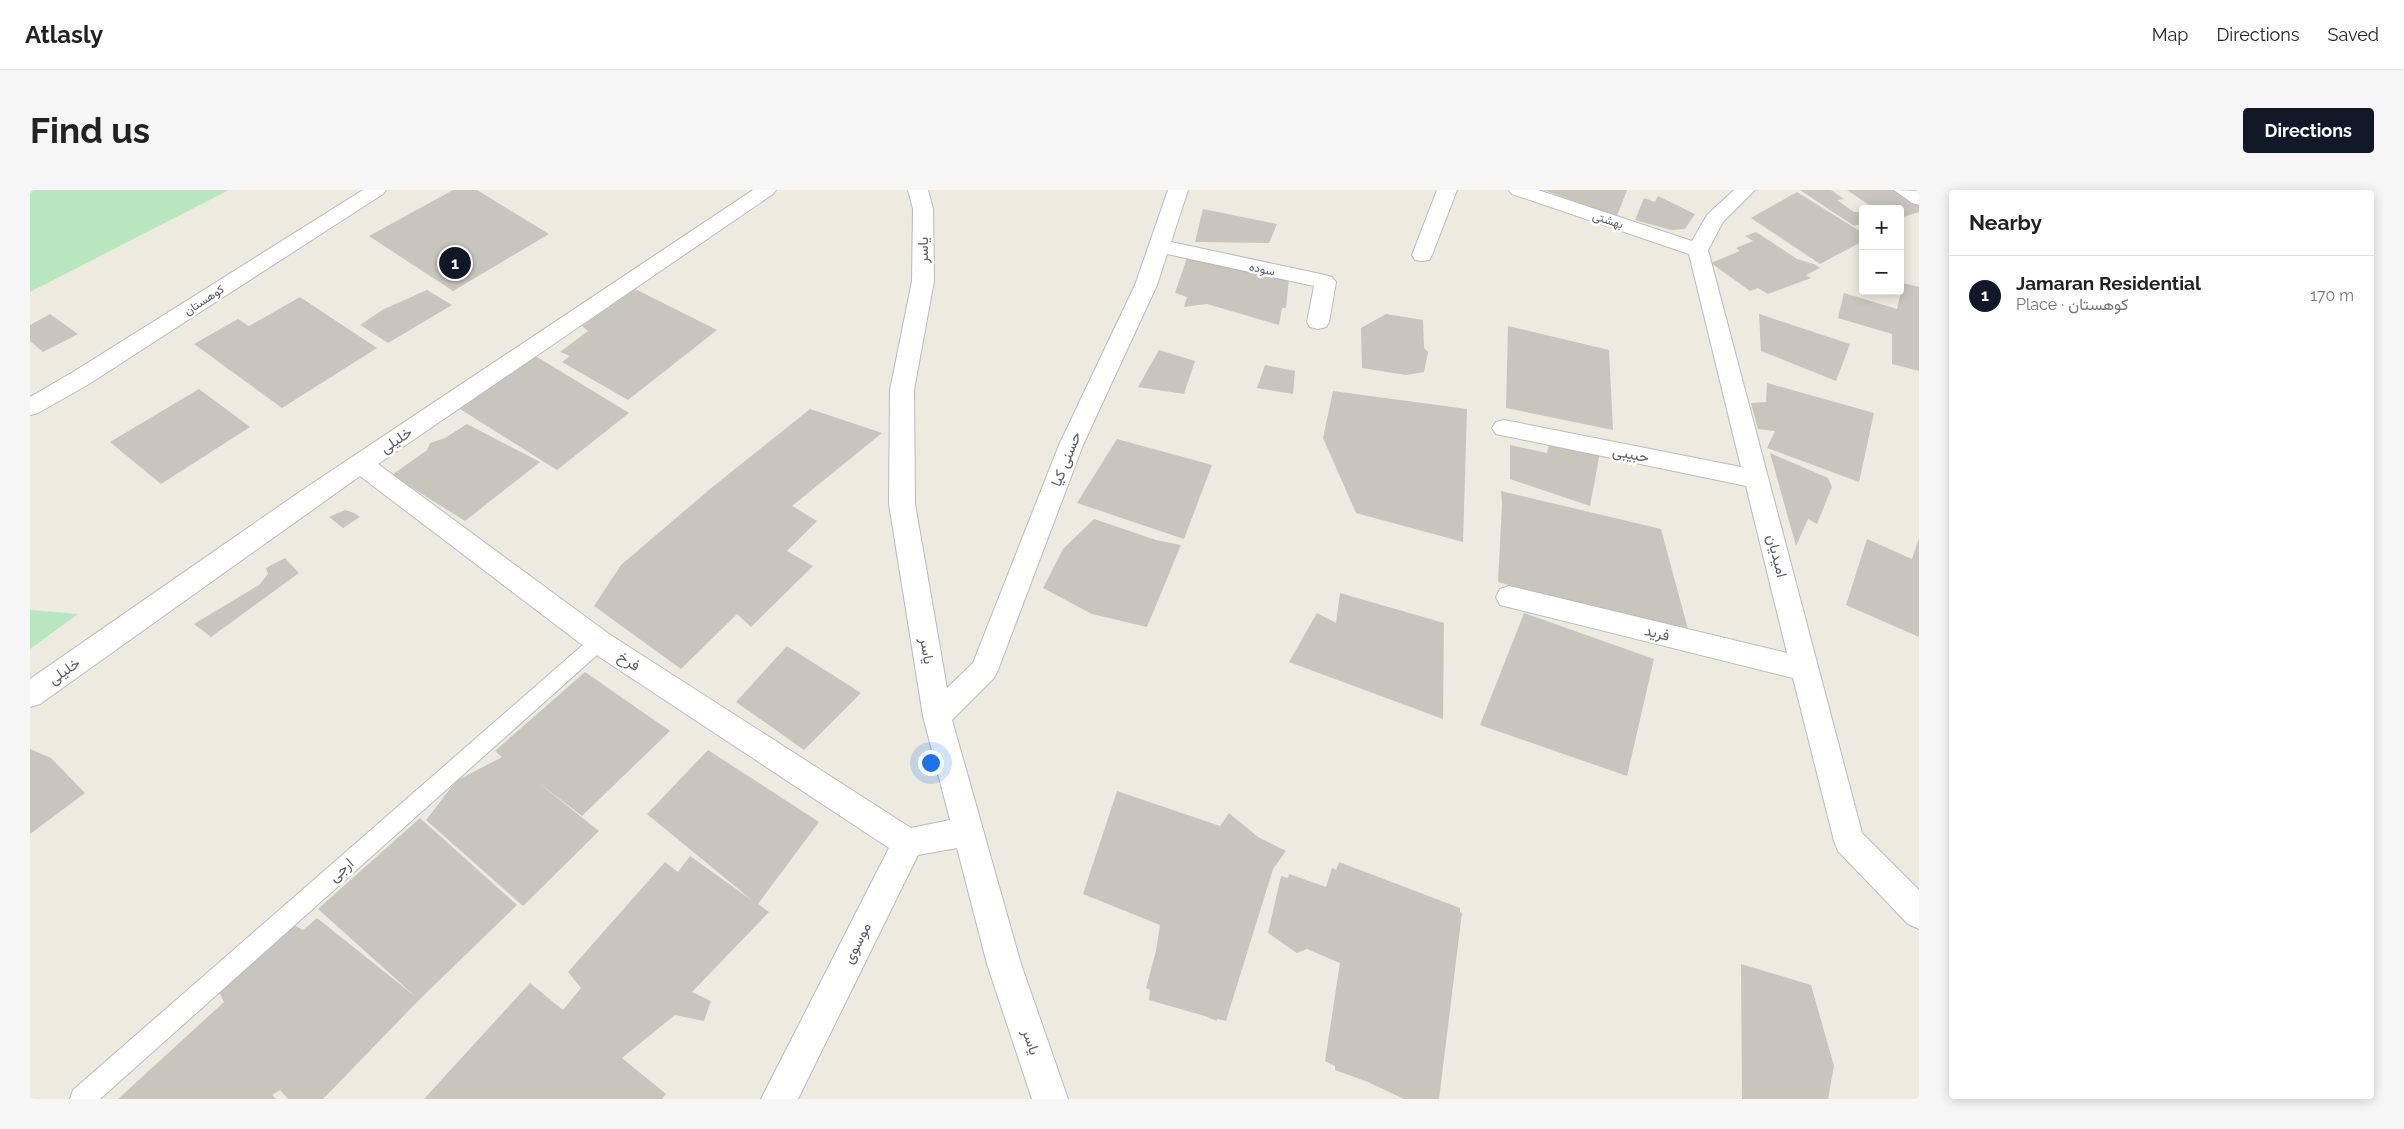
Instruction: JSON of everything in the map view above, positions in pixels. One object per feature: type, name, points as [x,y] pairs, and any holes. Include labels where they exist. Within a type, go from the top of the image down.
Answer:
[{"type":"street","name":"کوهستان","points":[[30,407],[80,378],[376,190]]},
{"type":"street","name":"خلیلی","points":[[30,695],[361,464],[766,190]]},
{"type":"street","name":"یاسر","points":[[918,190],[923,209],[923,281],[902,390],[902,504],[937,716],[1004,964],[1050,1099]]},
{"type":"street","name":"حسنی کیا","points":[[937,716],[984,670],[1071,444],[1146,285],[1178,190]]},
{"type":"street","points":[[1422,255],[1447,190]]},
{"type":"street","name":"بهشتی","points":[[1519,190],[1698,250]]},
{"type":"street","points":[[1904,190],[1919,199]]},
{"type":"street","points":[[1698,250],[1714,219],[1740,191]]},
{"type":"street","name":"سوده","points":[[1160,246],[1325,282],[1318,322]]},
{"type":"street","name":"امیدیان","points":[[1698,250],[1849,841],[1919,913]]},
{"type":"street","name":"حبیبی","points":[[1504,428],[1757,479]]},
{"type":"street","name":"فرخ","points":[[361,464],[599,642],[908,843]]},
{"type":"street","name":"فرید","points":[[1509,597],[1805,669]]},
{"type":"street","points":[[908,843],[968,831]]},
{"type":"street","name":"موسوی","points":[[779,1099],[908,843]]},
{"type":"lane","name":"ارجی","points":[[82,1099],[599,642]]},
{"type":"green space","points":[[30,190],[229,190],[30,292]]},
{"type":"green space","points":[[30,610],[78,614],[30,649]]},
{"type":"building","points":[[453,190],[477,190],[549,234],[453,291],[369,236]]},
{"type":"building","points":[[1543,190],[1627,190],[1617,216]]},
{"type":"building","points":[[1800,190],[1831,190],[1844,199],[1837,200],[1854,212],[1859,212],[1859,224],[1854,226]]},
{"type":"building","points":[[1847,190],[1902,190],[1919,201],[1919,212],[1904,217],[1904,205],[1869,205]]},
{"type":"building","points":[[1797,192],[1859,231],[1859,243],[1820,264],[1751,218]]},
{"type":"building","points":[[1658,196],[1695,214],[1685,229],[1671,230],[1635,220],[1644,198],[1655,202]]},
{"type":"building","points":[[1203,209],[1277,224],[1269,243],[1195,242]]},
{"type":"building","points":[[1756,232],[1797,259],[1814,264],[1820,268],[1806,275],[1811,278],[1768,294],[1758,288],[1750,291],[1711,263],[1740,251],[1736,248],[1753,241],[1745,236]]},
{"type":"building","points":[[1190,249],[1290,268],[1286,308],[1282,308],[1279,325],[1207,304],[1184,307],[1187,297],[1175,293]]},
{"type":"building","points":[[1904,283],[1919,287],[1919,371],[1892,364],[1892,334],[1838,318],[1844,293],[1897,309],[1900,295],[1904,295]]},
{"type":"building","points":[[635,289],[717,330],[628,400],[562,362],[570,356],[560,352],[588,331],[582,326]]},
{"type":"building","points":[[427,290],[452,305],[388,343],[360,325],[384,309]]},
{"type":"building","points":[[300,297],[377,348],[282,408],[194,344],[238,319],[249,326]]},
{"type":"building","points":[[50,314],[78,334],[43,352],[30,341],[30,325]]},
{"type":"building","points":[[1386,314],[1423,320],[1424,348],[1428,352],[1424,372],[1406,375],[1362,368],[1361,328]]},
{"type":"building","points":[[1759,314],[1850,344],[1836,381],[1761,351]]},
{"type":"building","points":[[1508,326],[1609,350],[1613,430],[1506,408]]},
{"type":"building","points":[[1159,350],[1195,361],[1184,394],[1138,387]]},
{"type":"building","points":[[534,355],[629,413],[557,470],[460,409]]},
{"type":"building","points":[[1265,365],[1295,371],[1293,394],[1257,388]]},
{"type":"building","points":[[1767,383],[1874,413],[1859,482],[1767,448],[1775,431],[1758,429],[1751,403],[1766,402]]},
{"type":"building","points":[[199,389],[250,427],[161,484],[110,442]]},
{"type":"building","points":[[1333,391],[1467,409],[1463,542],[1356,513],[1323,438]]},
{"type":"building","points":[[810,409],[882,433],[792,506],[817,521],[787,551],[813,566],[751,627],[737,614],[681,669],[594,606],[621,565],[710,489]]},
{"type":"building","points":[[467,424],[540,462],[465,521],[392,475],[427,450],[430,443],[445,438]]},
{"type":"building","points":[[1117,439],[1212,465],[1184,539],[1077,503]]},
{"type":"building","points":[[1549,444],[1600,453],[1590,506],[1510,479],[1510,445],[1547,453]]},
{"type":"building","points":[[1770,453],[1828,478],[1832,487],[1817,524],[1808,519],[1796,546]]},
{"type":"building","points":[[1501,491],[1661,529],[1689,633],[1498,582]]},
{"type":"building","points":[[345,510],[360,517],[343,528],[329,517]]},
{"type":"building","points":[[1094,519],[1156,540],[1181,545],[1147,627],[1092,614],[1043,588],[1063,549]]},
{"type":"building","points":[[1919,538],[1919,637],[1846,605],[1867,539],[1912,559]]},
{"type":"building","points":[[285,558],[299,573],[211,637],[194,624],[259,585],[268,574],[266,568]]},
{"type":"building","points":[[1340,593],[1444,623],[1443,719],[1289,662],[1317,613],[1336,623]]},
{"type":"building","points":[[1524,613],[1654,659],[1627,776],[1480,725]]},
{"type":"building","points":[[787,646],[861,693],[804,750],[736,702]]},
{"type":"building","points":[[585,672],[670,731],[582,816],[535,780],[599,831],[523,906],[426,820],[456,781],[502,757],[495,751]]},
{"type":"building","points":[[30,749],[51,758],[85,793],[30,834]]},
{"type":"building","points":[[708,750],[819,822],[758,904],[769,912],[692,992],[711,1001],[704,1021],[675,1015],[622,1058],[666,1094],[662,1099],[424,1099],[530,983],[563,1010],[581,988],[568,972],[665,862],[678,872],[690,856],[753,901],[647,814]]},
{"type":"building","points":[[1117,791],[1220,826],[1229,813],[1258,837],[1286,851],[1273,869],[1226,1021],[1217,1019],[1217,1021],[1149,1000],[1150,990],[1146,988],[1156,951],[1160,925],[1083,894]]},
{"type":"building","points":[[420,818],[517,905],[419,1000],[323,1099],[288,1099],[280,1090],[272,1095],[276,1099],[118,1099],[224,1002],[219,992],[294,925],[303,930],[317,918],[416,997],[318,909]]},
{"type":"building","points":[[1339,862],[1460,908],[1462,913],[1439,1099],[1404,1099],[1368,1082],[1335,1070],[1335,1066],[1325,1061],[1340,963],[1307,949],[1297,953],[1268,933],[1281,876],[1288,878],[1289,874],[1326,887],[1332,868],[1336,870]]},
{"type":"building","points":[[1741,964],[1811,985],[1834,1066],[1828,1099],[1742,1099]]},
{"type":"place","name":"Jamaran Residential","points":[[455,263]]}]
